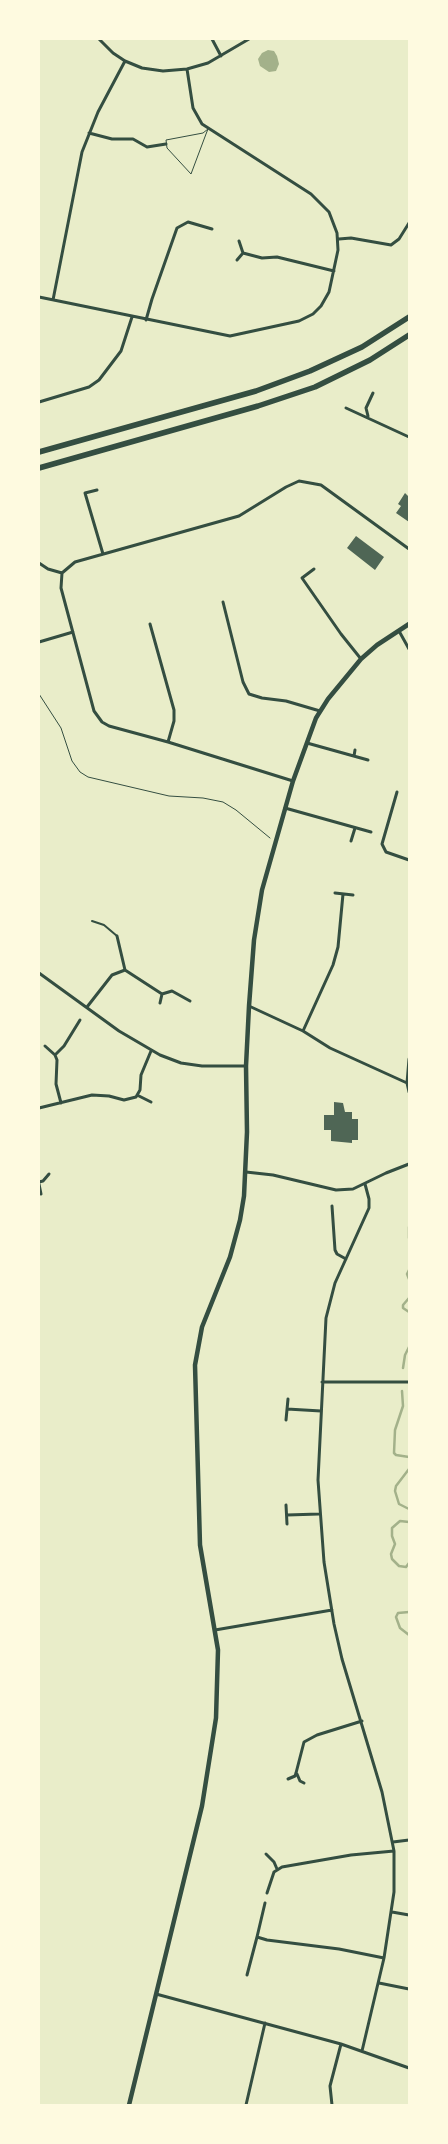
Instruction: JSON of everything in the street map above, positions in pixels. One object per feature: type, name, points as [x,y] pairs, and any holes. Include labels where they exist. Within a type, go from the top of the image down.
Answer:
[{"type":"highway","points":[[39,452],[265,388],[310,371],[362,347],[409,317]]},
{"type":"highway","points":[[39,468],[258,406],[315,387],[370,360],[409,335]]},
{"type":"street","points":[[99,39],[113,53],[125,61],[151,70],[187,69],[208,63],[249,39]]},
{"type":"street","points":[[212,39],[221,56]]},
{"type":"street","points":[[53,300],[76,176],[89,133],[125,61]]},
{"type":"street","points":[[39,297],[230,336],[291,324],[310,316],[321,306],[328,292],[338,250],[338,238],[333,219],[318,199],[208,129],[198,119],[193,108],[187,69]]},
{"type":"street","points":[[89,133],[112,139],[133,139],[147,148],[166,144]]},
{"type":"street","points":[[146,320],[177,228],[188,222],[212,229]]},
{"type":"street","points":[[338,238],[351,238],[391,245],[399,239],[409,223]]},
{"type":"street","points":[[239,241],[243,253]]},
{"type":"street","points":[[243,253],[262,258],[286,259],[334,271]]},
{"type":"street","points":[[236,260],[243,253]]},
{"type":"street","points":[[39,402],[89,387],[99,380],[121,351],[132,317]]},
{"type":"street","points":[[368,417],[366,408],[373,393]]},
{"type":"street","points":[[346,408],[409,437]]},
{"type":"street","points":[[293,781],[168,742],[109,726],[102,722],[94,711],[61,588],[62,573],[68,566],[76,562],[239,516],[286,486],[299,482],[321,485],[409,549]]},
{"type":"street","points":[[97,490],[85,493],[103,554]]},
{"type":"street","points":[[39,563],[48,569],[62,573]]},
{"type":"street","points":[[314,569],[302,578],[341,634],[361,658]]},
{"type":"street","points":[[223,602],[243,682],[249,694],[262,698],[286,701],[320,711]]},
{"type":"street","points":[[150,624],[174,710],[174,721],[168,742]]},
{"type":"street","points":[[129,2105],[208,1777],[218,1697],[218,1656],[200,1545],[195,1365],[202,1327],[230,1257],[240,1220],[246,1172],[248,1132],[246,1066],[249,1006],[254,940],[262,890],[293,781],[320,711],[361,658],[409,624]]},
{"type":"street","points":[[398,631],[409,649]]},
{"type":"street","points":[[39,642],[73,632]]},
{"type":"street","points":[[307,744],[368,760]]},
{"type":"street","points":[[354,756],[355,750]]},
{"type":"street","points":[[396,792],[382,844],[386,852],[409,860]]},
{"type":"street","points":[[285,808],[371,832]]},
{"type":"street","points":[[351,841],[355,828]]},
{"type":"street","points":[[336,893],[353,895]]},
{"type":"street","points":[[304,1031],[332,966],[338,947],[344,894]]},
{"type":"street","points":[[117,936],[125,970],[162,994],[172,991],[190,1000]]},
{"type":"street","points":[[87,1007],[112,975],[125,970]]},
{"type":"street","points":[[39,973],[119,1032],[151,1051],[186,1063],[212,1067],[246,1066]]},
{"type":"street","points":[[160,1003],[162,994]]},
{"type":"street","points":[[249,1006],[304,1031],[330,1048],[407,1083]]},
{"type":"street","points":[[62,1103],[56,1084],[56,1055],[64,1046],[80,1020]]},
{"type":"street","points":[[45,1046],[56,1055]]},
{"type":"street","points":[[139,1096],[141,1075],[151,1051]]},
{"type":"street","points":[[409,1059],[407,1083],[409,1092]]},
{"type":"street","points":[[39,1108],[92,1095],[110,1096],[124,1100],[139,1096],[151,1102]]},
{"type":"street","points":[[246,1172],[273,1175],[336,1190],[353,1189],[409,1164]]},
{"type":"street","points":[[41,1194],[39,1183],[50,1174]]},
{"type":"street","points":[[362,2051],[379,1983],[392,1912],[394,1851],[386,1806],[342,1659],[332,1610],[319,1514],[318,1480],[326,1318],[335,1283],[369,1208],[365,1184]]},
{"type":"street","points":[[332,1206],[335,1250],[346,1259]]},
{"type":"street","points":[[322,1382],[408,1382]]},
{"type":"street","points":[[286,1420],[288,1399]]},
{"type":"street","points":[[287,1409],[321,1411]]},
{"type":"street","points":[[286,1505],[287,1524]]},
{"type":"street","points":[[287,1515],[319,1514]]},
{"type":"street","points":[[214,1630],[332,1610]]},
{"type":"street","points":[[288,1779],[295,1776],[304,1742],[317,1735],[362,1722]]},
{"type":"street","points":[[296,1773],[300,1781],[304,1782]]},
{"type":"street","points":[[393,1842],[409,1840]]},
{"type":"street","points":[[267,1893],[271,1877],[277,1869],[351,1855],[394,1851]]},
{"type":"street","points":[[266,1854],[274,1862],[277,1869]]},
{"type":"street","points":[[247,1974],[265,1903]]},
{"type":"street","points":[[392,1912],[409,1916]]},
{"type":"street","points":[[257,1937],[339,1949],[384,1958]]},
{"type":"street","points":[[379,1983],[409,1989]]},
{"type":"street","points":[[156,1993],[341,2044],[409,2068]]},
{"type":"street","points":[[246,2105],[265,2023]]},
{"type":"street","points":[[332,2105],[330,2086],[341,2044]]},
{"type":"lane","points":[[92,920],[104,925],[117,936]]},
{"type":"path","points":[[208,129],[191,174],[167,148],[166,140],[203,132],[208,129]]},
{"type":"path","points":[[39,694],[60,728],[72,762],[80,772],[88,777],[178,798],[203,798],[223,802],[248,819],[274,845]]},
{"type":"shaded area","points":[[268,50],[274,51],[277,56],[279,64],[276,71],[269,72],[260,66],[258,59],[262,53]]},
{"type":"building","points":[[405,493],[409,497],[409,522],[396,513],[401,506],[398,504]]},
{"type":"building","points":[[356,536],[384,557],[375,570],[347,548]]},
{"type":"building","points":[[334,1102],[343,1103],[345,1112],[352,1112],[352,1119],[358,1119],[358,1140],[352,1140],[352,1143],[331,1141],[331,1130],[324,1130],[324,1115],[334,1115]]},
{"type":"waterway","points":[[409,1227],[409,1238]]},
{"type":"waterway","points":[[409,1270],[407,1274],[409,1279]]},
{"type":"waterway","points":[[409,1298],[403,1305],[403,1308],[409,1312]]},
{"type":"waterway","points":[[403,1368],[405,1355],[409,1347]]},
{"type":"waterway","points":[[402,1391],[403,1406],[395,1430],[394,1453],[409,1457]]},
{"type":"waterway","points":[[409,1469],[396,1486],[395,1491],[399,1504],[409,1509]]},
{"type":"waterway","points":[[409,1522],[400,1521],[392,1528],[395,1544],[391,1554],[392,1559],[399,1566],[406,1567],[409,1563]]},
{"type":"waterway","points":[[409,1612],[398,1613],[396,1617],[400,1628],[409,1635]]}]
